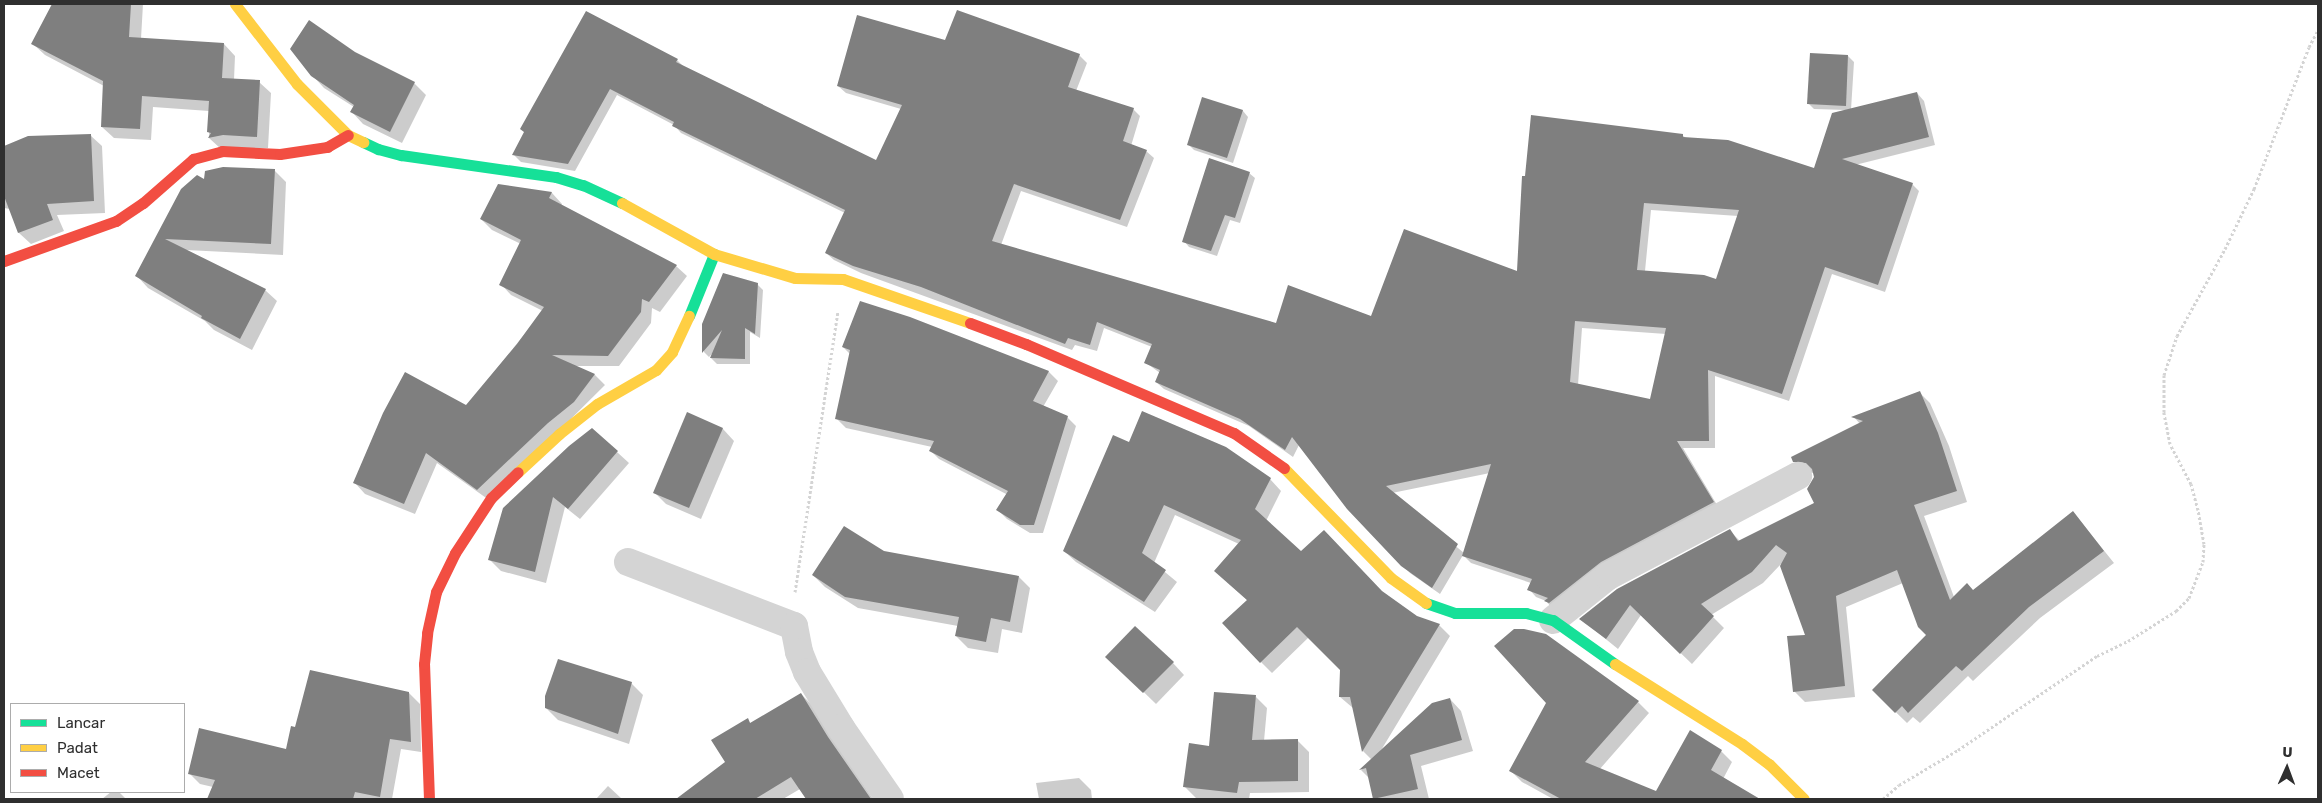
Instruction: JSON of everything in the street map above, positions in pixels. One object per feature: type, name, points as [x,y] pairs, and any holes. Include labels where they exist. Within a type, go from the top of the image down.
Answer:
[{"type":"street","points":[[235,4],[297,84],[348,134],[378,148],[401,155],[556,177],[583,185],[612,198],[714,254],[795,278],[843,279],[915,302],[1026,344],[1234,434],[1290,473],[1391,578],[1426,603],[1455,613],[1526,613],[1553,620],[1616,665],[1742,744],[1769,764],[1804,799]]},
{"type":"street","points":[[4,261],[116,221],[143,203],[193,159],[222,151],[280,154],[327,147],[348,134]]},
{"type":"street","points":[[429,799],[424,664],[427,633],[436,592],[455,553],[491,498],[559,434],[597,404],[656,370],[672,352],[682,333],[714,254]]},
{"type":"street","points":[[1553,620],[1608,576],[1798,476]]},
{"type":"street","points":[[628,562],[794,626],[799,652],[807,672],[841,728],[890,799]]},
{"type":"path","points":[[1883,799],[1899,785],[1958,750],[2096,656],[2128,642],[2176,611],[2189,598],[2203,562],[2204,544],[2191,484],[2170,444],[2164,412],[2164,375],[2177,336],[2225,249],[2254,189],[2309,47],[2318,30]]},
{"type":"path","points":[[794,626],[794,597],[818,426],[843,279]]},
{"type":"building","points":[[52,4],[131,4],[129,37],[224,43],[222,78],[260,80],[257,137],[223,135],[208,138],[211,133],[207,132],[209,101],[142,96],[140,129],[101,127],[103,81],[31,44]]},
{"type":"building","points":[[957,10],[1080,54],[1068,87],[1134,108],[1123,141],[1147,150],[1120,220],[1014,184],[992,241],[1276,323],[1288,285],[1371,316],[1404,229],[1517,271],[1522,176],[1525,176],[1531,115],[1683,134],[1683,137],[1728,140],[1814,168],[1832,113],[1917,92],[1929,137],[1842,159],[1913,183],[1878,285],[1825,267],[1782,394],[1708,370],[1709,441],[1677,441],[1714,502],[1601,562],[1549,603],[1544,601],[1548,598],[1527,590],[1532,579],[1462,556],[1491,464],[1386,486],[1458,544],[1432,588],[1401,566],[1347,509],[1292,437],[1285,450],[1240,419],[1155,382],[1160,370],[1144,363],[1152,344],[1097,322],[1090,345],[1068,338],[1065,344],[921,287],[853,266],[825,253],[845,210],[672,126],[674,122],[610,89],[568,164],[512,155],[524,132],[520,129],[586,11],[678,59],[676,62],[876,160],[902,105],[837,86],[857,15],[945,40]],"holes":[[[1644,203],[1739,210],[1716,279],[1704,275],[1637,270]],[[1575,321],[1666,328],[1650,399],[1570,382]]]},
{"type":"building","points":[[309,20],[355,52],[415,82],[390,132],[350,112],[354,105],[311,76],[290,49]]},
{"type":"building","points":[[1810,53],[1848,55],[1846,106],[1807,104]]},
{"type":"building","points":[[1202,97],[1243,110],[1227,158],[1187,145]]},
{"type":"building","points":[[91,134],[94,201],[47,204],[53,220],[18,233],[4,196],[4,146],[28,136]]},
{"type":"building","points":[[1209,158],[1250,172],[1235,218],[1225,215],[1211,251],[1182,242]]},
{"type":"building","points":[[223,167],[275,169],[271,244],[165,239],[266,289],[240,339],[201,318],[202,316],[135,276],[181,189],[197,175],[204,179],[205,171]]},
{"type":"building","points":[[498,184],[552,192],[549,198],[677,265],[649,302],[642,299],[641,312],[608,356],[552,355],[595,374],[574,402],[548,423],[477,490],[426,453],[404,504],[353,483],[383,413],[405,372],[466,405],[517,344],[544,307],[499,285],[521,240],[480,219]]},
{"type":"building","points":[[723,273],[758,283],[755,334],[745,328],[745,359],[710,358],[722,330],[702,353],[702,324]]},
{"type":"building","points":[[860,301],[910,317],[1049,371],[1033,401],[1068,416],[1034,525],[1020,525],[996,510],[1008,491],[929,451],[934,441],[835,419],[850,350],[842,347]]},
{"type":"building","points":[[1920,391],[1938,433],[1957,491],[1914,505],[1950,600],[1967,583],[1973,590],[2073,511],[2104,551],[2029,607],[1962,671],[1956,666],[1908,713],[1902,706],[1895,713],[1872,690],[1926,635],[1918,627],[1897,570],[1836,596],[1845,686],[1793,692],[1787,636],[1805,635],[1780,566],[1787,553],[1776,545],[1752,572],[1701,604],[1714,616],[1680,654],[1630,605],[1606,639],[1579,619],[1617,589],[1730,529],[1738,541],[1814,503],[1807,489],[1814,477],[1812,469],[1806,463],[1793,462],[1791,457],[1863,421],[1851,417]]},
{"type":"building","points":[[1142,411],[1226,447],[1271,478],[1255,509],[1301,551],[1324,530],[1382,591],[1417,616],[1440,624],[1362,752],[1350,697],[1339,697],[1340,670],[1297,627],[1260,663],[1222,623],[1247,600],[1214,571],[1241,540],[1164,505],[1142,553],[1166,570],[1144,602],[1063,551],[1113,435],[1129,442]]},
{"type":"building","points":[[687,412],[723,428],[689,508],[653,493]]},
{"type":"building","points":[[592,428],[618,451],[568,509],[553,497],[535,572],[488,560],[503,508],[569,446]]},
{"type":"building","points":[[844,526],[884,551],[1019,576],[1010,622],[991,618],[986,642],[955,636],[959,617],[845,597],[812,575]]},
{"type":"building","points":[[1135,626],[1174,662],[1143,693],[1105,657]]},
{"type":"building","points":[[1514,629],[1524,629],[1546,634],[1639,701],[1585,762],[1656,791],[1690,730],[1722,750],[1711,770],[1760,799],[1561,799],[1509,771],[1546,703],[1494,646]]},
{"type":"building","points":[[558,659],[632,682],[618,734],[545,708],[545,696]]},
{"type":"building","points":[[310,670],[409,692],[411,742],[390,739],[380,797],[355,792],[353,799],[207,799],[215,780],[188,774],[199,728],[286,749],[291,726],[295,727]]},
{"type":"building","points":[[1214,692],[1256,695],[1252,740],[1298,739],[1298,781],[1239,782],[1237,793],[1183,787],[1189,743],[1209,746]]},
{"type":"building","points":[[801,693],[828,737],[871,799],[806,799],[791,777],[755,799],[676,799],[725,762],[711,740],[748,718],[750,723]]},
{"type":"building","points":[[1450,698],[1462,740],[1410,755],[1418,789],[1373,799],[1366,768],[1359,770],[1432,703]]},
{"type":"traffic: fast","points":[[363,142],[378,149],[401,155],[556,177],[583,185],[622,203]]},
{"type":"traffic: fast","points":[[689,316],[714,254]]},
{"type":"traffic: fast","points":[[1426,603],[1455,613],[1526,613],[1553,620],[1615,664]]},
{"type":"traffic: slow","points":[[235,4],[297,84],[348,135],[363,142]]},
{"type":"traffic: slow","points":[[622,203],[714,254],[795,278],[843,279],[970,323]]},
{"type":"traffic: slow","points":[[518,472],[559,434],[597,404],[656,370],[672,352],[689,316]]},
{"type":"traffic: slow","points":[[1284,468],[1391,578],[1426,603]]},
{"type":"traffic: slow","points":[[1615,664],[1742,744],[1769,764],[1804,799]]},
{"type":"traffic: jam","points":[[4,261],[116,221],[143,203],[193,159],[222,151],[280,154],[327,147],[348,135]]},
{"type":"traffic: jam","points":[[970,323],[1026,344],[1234,433],[1284,468]]},
{"type":"traffic: jam","points":[[429,799],[424,664],[427,633],[436,592],[455,553],[491,498],[518,472]]}]
